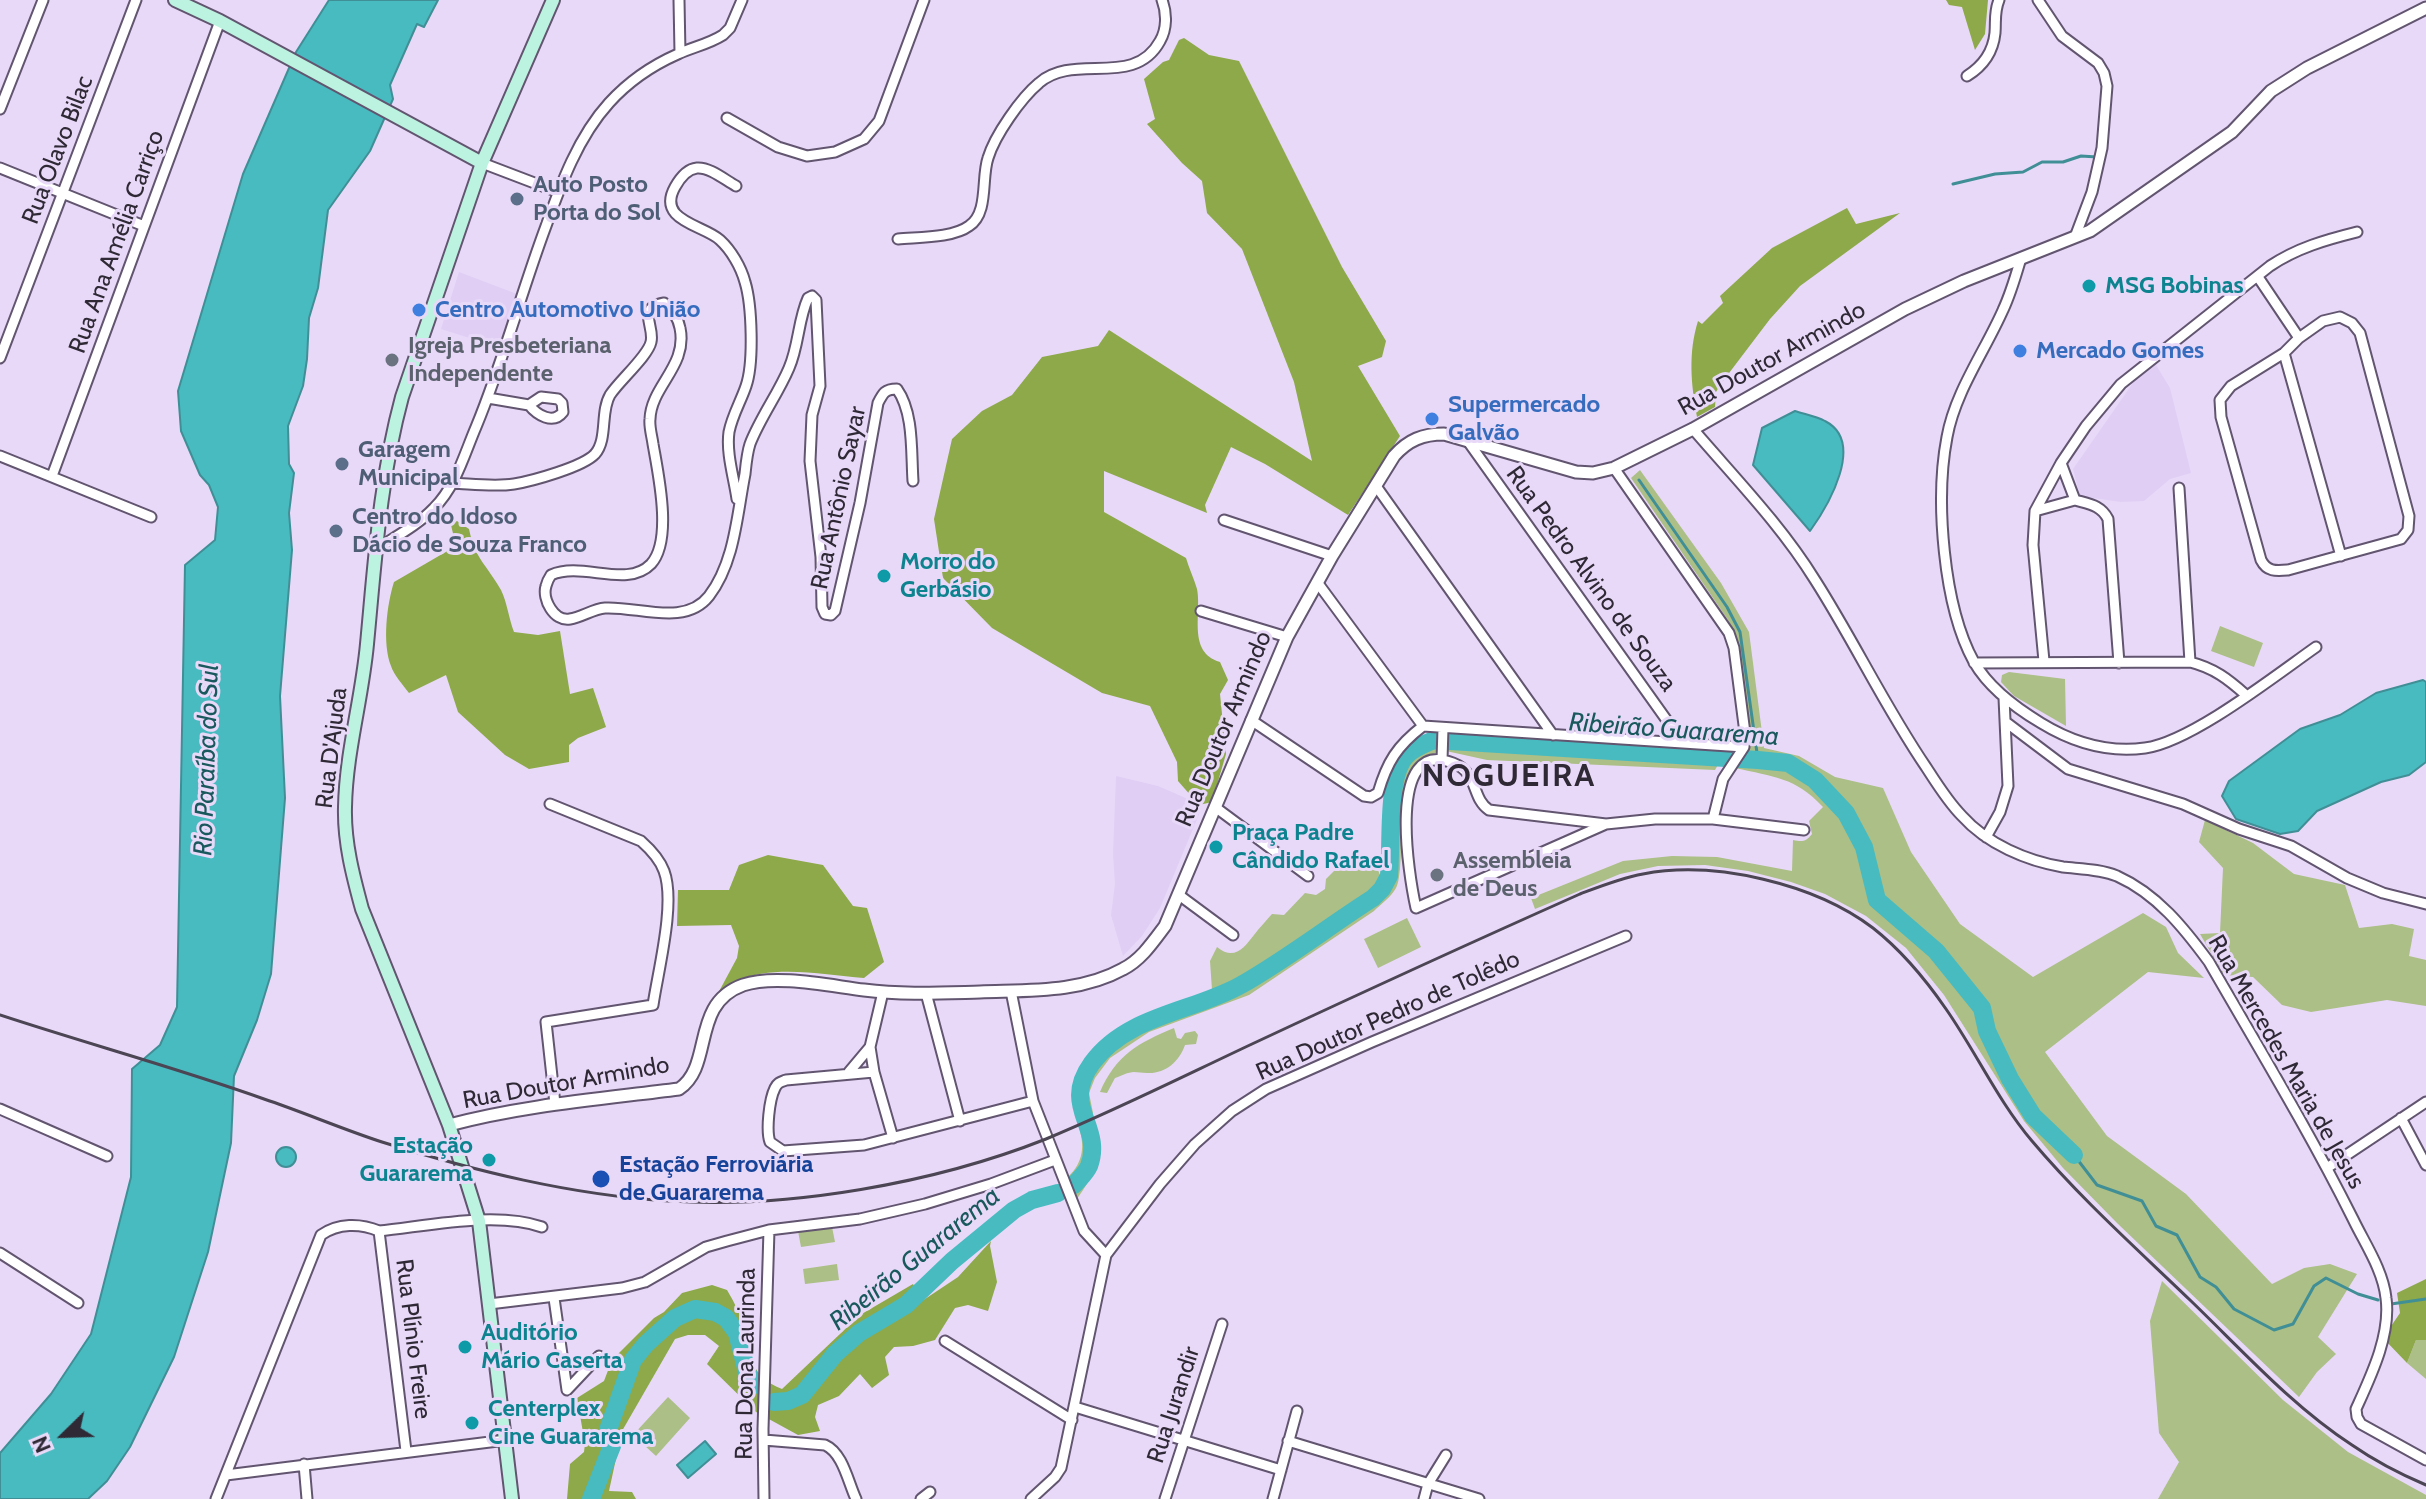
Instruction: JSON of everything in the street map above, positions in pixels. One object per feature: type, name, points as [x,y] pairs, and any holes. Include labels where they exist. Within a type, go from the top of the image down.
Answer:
[{"type":"main road","points":[[175,0],[220,21],[482,163],[553,0]]},
{"type":"main road","name":"Rua D'Ajuda","points":[[482,163],[402,397],[385,471],[367,647],[345,808],[347,840],[362,909],[449,1125],[479,1221],[512,1499]]},
{"type":"street","points":[[0,109],[43,0]]},
{"type":"street","name":"Rua Olavo Bilac","points":[[0,358],[136,0]]},
{"type":"street","points":[[679,0],[680,53]]},
{"type":"street","points":[[375,550],[434,508],[453,483],[488,398],[558,192],[581,144],[609,102],[647,71],[723,35],[735,18],[742,0]]},
{"type":"street","points":[[727,118],[778,147],[807,156],[835,152],[864,139],[879,121],[924,0]]},
{"type":"street","points":[[898,239],[952,233],[970,226],[980,212],[985,170],[997,134],[1036,85],[1064,70],[1126,67],[1148,56],[1163,38],[1166,16],[1162,0]]},
{"type":"street","points":[[1967,76],[1980,68],[1990,53],[1995,33],[1994,11],[1999,0]]},
{"type":"street","points":[[2038,0],[2062,36],[2098,63],[2107,86],[2102,148],[2092,192],[2075,237]]},
{"type":"street","name":"Rua Doutor Armindo","points":[[449,1125],[490,1114],[679,1089],[695,1067],[715,1006],[724,995],[745,984],[794,982],[883,992],[926,993],[1059,989],[1108,977],[1126,968],[1140,958],[1159,934],[1179,895],[1287,637],[1332,556],[1394,456],[1405,444],[1430,434],[1444,434],[1576,472],[1593,473],[1614,468],[1693,429],[1905,309],[2090,231],[2232,132],[2271,91],[2307,68],[2426,8]]},
{"type":"street","name":"Rua Ana Amélia Carriço","points":[[52,476],[220,21]]},
{"type":"street","points":[[482,163],[558,192]]},
{"type":"street","points":[[0,168],[144,226]]},
{"type":"street","points":[[453,483],[515,484],[580,465],[595,454],[600,444],[608,398],[651,345],[652,331],[647,318],[650,310],[664,303],[678,318],[681,347],[650,419],[660,484],[661,541],[653,562],[630,575],[571,569],[551,575],[545,587],[546,601],[560,618],[568,620],[603,608],[671,613],[702,604],[719,581],[738,506],[729,430],[749,376],[750,324],[745,282],[735,259],[721,241],[679,217],[672,207],[671,198],[675,187],[694,168],[705,168],[736,186]]},
{"type":"street","points":[[2044,661],[2033,545],[2035,511],[2061,463],[2086,426],[2121,384],[2285,256],[2314,243],[2357,232]]},
{"type":"street","points":[[2021,258],[2004,308],[1962,393],[1947,433],[1943,464],[1947,574],[1957,619],[1974,663],[2004,698],[2059,735],[2116,749],[2147,748],[2176,739],[2316,647]]},
{"type":"street","points":[[2258,277],[2299,338]]},
{"type":"street","name":"Rua Antônio Sayar","points":[[738,506],[750,445],[789,367],[797,346],[803,307],[812,296],[816,300],[820,386],[812,415],[810,461],[825,614],[831,615],[835,611],[860,503],[878,403],[882,394],[889,389],[897,389],[903,398],[909,427],[913,481]]},
{"type":"street","points":[[2340,317],[2357,327],[2409,516],[2408,530],[2401,539],[2288,570],[2272,571],[2264,567],[2219,408],[2220,400],[2231,386],[2284,353],[2299,338],[2323,321],[2340,317]]},
{"type":"street","points":[[2284,353],[2341,556]]},
{"type":"street","points":[[488,398],[529,405]]},
{"type":"street","name":"Rua Mercedes Maria de Jesus","points":[[1693,429],[1772,521],[1815,579],[1898,725],[1962,817],[1986,837],[2042,863],[2093,870],[2118,877],[2141,890],[2186,931],[2209,962],[2327,1168],[2379,1272],[2387,1297],[2386,1324],[2378,1355],[2356,1409],[2357,1417],[2361,1424],[2426,1460]]},
{"type":"street","name":"Rua Pedro Alvino de Souza","points":[[1466,439],[1683,743]]},
{"type":"street","points":[[0,456],[151,517]]},
{"type":"street","points":[[2061,463],[2075,500]]},
{"type":"street","points":[[1614,468],[1729,633],[1734,648],[1745,733],[1742,750],[1723,779],[1713,819]]},
{"type":"street","points":[[1376,486],[1553,735]]},
{"type":"street","points":[[2179,488],[2190,662]]},
{"type":"street","points":[[2035,511],[2075,500],[2104,511],[2108,519],[2119,663]]},
{"type":"street","points":[[1224,520],[1332,556]]},
{"type":"street","points":[[1317,582],[1423,726],[1443,730],[1683,743],[1742,750]]},
{"type":"street","points":[[1201,611],[1287,637]]},
{"type":"street","points":[[1974,663],[2190,662],[2223,675],[2246,695]]},
{"type":"street","points":[[1986,837],[2000,812],[2008,786],[2004,698]]},
{"type":"street","points":[[1251,720],[1364,796],[1371,797],[1378,793],[1398,748],[1423,726]]},
{"type":"street","points":[[2007,723],[2068,769],[2183,804],[2239,829],[2291,846],[2347,878],[2383,893],[2426,904]]},
{"type":"street","points":[[1442,757],[1443,730]]},
{"type":"street","points":[[1606,824],[1416,908],[1409,877],[1407,802],[1410,782],[1421,764],[1442,757],[1466,769],[1482,805],[1489,810],[1606,824],[1655,819],[1713,819],[1804,830]]},
{"type":"street","points":[[550,804],[641,841],[651,850],[664,871],[668,906],[653,1005],[546,1022],[555,1104]]},
{"type":"street","points":[[1215,807],[1308,876]]},
{"type":"street","points":[[1179,895],[1233,935]]},
{"type":"street","name":"Rua Doutor Pedro de Tolêdo","points":[[1031,1499],[1061,1468],[1106,1255],[1195,1144],[1232,1111],[1266,1089],[1626,936]]},
{"type":"street","points":[[1011,991],[1033,1101],[1084,1231],[1106,1255]]},
{"type":"street","points":[[883,992],[870,1047],[893,1138]]},
{"type":"street","points":[[926,993],[960,1121]]},
{"type":"street","points":[[848,1073],[870,1047]]},
{"type":"street","points":[[874,1072],[780,1082],[773,1094],[768,1126],[770,1142],[783,1151],[843,1148],[1033,1101]]},
{"type":"street","points":[[2327,1168],[2426,1102]]},
{"type":"street","points":[[0,1109],[107,1156]]},
{"type":"street","points":[[2401,1118],[2426,1165]]},
{"type":"street","points":[[489,1304],[622,1288],[645,1282],[706,1247],[769,1230],[860,1219],[925,1204],[1055,1160]]},
{"type":"street","points":[[216,1499],[321,1235],[337,1226],[349,1225],[379,1231],[523,1220],[542,1227]]},
{"type":"street","name":"Rua Dona Laurinda","points":[[764,1499],[769,1230]]},
{"type":"street","name":"Rua Plínio Freire","points":[[379,1231],[406,1451]]},
{"type":"street","points":[[0,1253],[78,1303]]},
{"type":"street","points":[[554,1298],[567,1390],[599,1356]]},
{"type":"street","name":"Rua Jurandir","points":[[1165,1499],[1222,1324]]},
{"type":"street","points":[[945,1341],[1072,1420]]},
{"type":"street","points":[[1075,1407],[1281,1470]]},
{"type":"street","points":[[1273,1499],[1297,1411]]},
{"type":"street","points":[[226,1475],[506,1440]]},
{"type":"street","points":[[764,1440],[832,1448],[856,1499]]},
{"type":"street","points":[[1288,1441],[1479,1499]]},
{"type":"street","points":[[1424,1499],[1428,1484],[1446,1455]]},
{"type":"street","points":[[304,1464],[307,1499]]},
{"type":"shaded area","points":[[1946,0],[1988,0],[1985,34],[1975,50],[1962,7],[1949,5]]},
{"type":"shaded area","points":[[1184,38],[1209,55],[1239,61],[1342,267],[1386,341],[1382,357],[1358,366],[1400,436],[1348,515],[1231,447],[1205,505],[1207,513],[1104,471],[1104,512],[1186,558],[1197,589],[1198,631],[1203,650],[1220,662],[1228,680],[1220,694],[1226,754],[1212,802],[1199,805],[1178,781],[1177,762],[1150,706],[1102,693],[992,628],[943,578],[934,519],[952,439],[982,411],[1012,395],[1042,357],[1098,346],[1109,330],[1312,461],[1294,382],[1242,249],[1207,213],[1202,181],[1147,124],[1155,119],[1144,79],[1169,60],[1179,40]]},
{"type":"shaded area","points":[[1847,208],[1856,224],[1900,213],[1800,286],[1770,319],[1723,381],[1716,392],[1715,407],[1697,417],[1692,369],[1698,321],[1702,324],[1723,303],[1720,296],[1772,248]]},
{"type":"shaded area","points":[[459,272],[517,294],[498,347],[441,329]]},
{"type":"shaded area","points":[[2156,365],[2170,388],[2191,473],[2170,479],[2144,501],[2121,502],[2080,496],[2073,469],[2135,380]]},
{"type":"shaded area","points":[[1640,470],[1721,583],[1749,632],[1764,748],[1799,756],[1835,777],[1883,788],[1911,852],[1960,924],[2033,977],[2143,913],[2166,927],[2178,953],[2204,978],[2148,972],[2045,1052],[2107,1136],[2186,1194],[2272,1284],[2304,1268],[2330,1264],[2357,1274],[2318,1337],[2336,1354],[2317,1372],[2299,1397],[2063,1168],[2024,1121],[1944,995],[1906,948],[1866,916],[1825,894],[1791,882],[1748,871],[1705,865],[1658,866],[1620,874],[1535,909],[1531,898],[1623,861],[1672,856],[1717,857],[1792,871],[1793,840],[1804,841],[1810,837],[1809,821],[1823,807],[1793,784],[1735,768],[1751,746],[1736,637],[1728,620],[1631,478]]},
{"type":"shaded area","points":[[457,521],[469,529],[478,555],[501,590],[514,632],[538,635],[560,631],[570,694],[593,688],[606,727],[569,745],[569,762],[529,769],[505,755],[458,712],[446,675],[409,693],[392,669],[386,635],[394,582],[456,546],[451,525]]},
{"type":"shaded area","points":[[2220,626],[2263,643],[2254,667],[2211,651]]},
{"type":"shaded area","points":[[2009,672],[2065,679],[2066,726],[2014,696],[2001,682],[2002,675]]},
{"type":"shaded area","points":[[1438,734],[1438,752],[1422,760],[1411,771],[1405,785],[1399,878],[1389,897],[1374,911],[1249,995],[1149,1032],[1110,1058],[1095,1078],[1089,1093],[1093,1113],[1076,1120],[1077,1083],[1085,1062],[1108,1039],[1135,1021],[1212,990],[1210,961],[1217,947],[1229,953],[1238,951],[1272,914],[1284,915],[1305,893],[1316,895],[1325,889],[1326,879],[1351,854],[1378,870],[1380,875],[1384,844],[1384,796],[1392,767],[1413,742]]},
{"type":"shaded area","points":[[1446,734],[1726,751],[1715,770],[1487,760],[1446,751]]},
{"type":"shaded area","points":[[1116,776],[1158,786],[1188,799],[1200,812],[1160,908],[1142,936],[1123,956],[1111,915],[1115,884]]},
{"type":"shaded area","points":[[2205,820],[2253,843],[2294,874],[2345,885],[2359,928],[2392,924],[2414,929],[2409,956],[2426,960],[2426,1006],[2387,1000],[2311,1012],[2282,1005],[2253,977],[2224,975],[2200,934],[2220,933],[2223,868],[2199,842]]},
{"type":"shaded area","points":[[768,855],[823,865],[853,906],[867,908],[884,962],[864,978],[800,972],[751,976],[733,983],[716,997],[737,958],[739,946],[731,925],[677,926],[678,890],[729,890],[739,865]]},
{"type":"shaded area","points":[[1407,918],[1421,947],[1378,968],[1364,939]]},
{"type":"shaded area","points":[[1174,1028],[1177,1038],[1181,1039],[1185,1033],[1195,1031],[1198,1035],[1196,1044],[1185,1045],[1175,1062],[1165,1069],[1154,1073],[1127,1073],[1115,1078],[1107,1093],[1100,1092],[1121,1059],[1150,1039]]},
{"type":"shaded area","points":[[1095,1121],[1098,1144],[1096,1163],[1089,1181],[1076,1200],[1069,1176],[1082,1154],[1079,1128]]},
{"type":"shaded area","points":[[832,1227],[835,1242],[801,1247],[798,1231]]},
{"type":"shaded area","points":[[991,1241],[997,1282],[988,1311],[968,1305],[955,1308],[935,1340],[894,1347],[885,1357],[889,1375],[872,1388],[860,1374],[839,1396],[818,1405],[815,1417],[820,1431],[798,1435],[756,1412],[707,1364],[719,1346],[705,1335],[675,1339],[622,1431],[609,1491],[632,1492],[636,1499],[567,1499],[570,1464],[584,1452],[585,1444],[577,1398],[604,1381],[612,1360],[682,1293],[712,1285],[727,1290],[740,1317],[754,1364],[763,1378],[782,1389],[860,1315],[913,1284],[922,1301],[958,1277]]},
{"type":"shaded area","points":[[837,1264],[839,1280],[805,1284],[803,1269]]},
{"type":"shaded area","points":[[2426,1279],[2426,1340],[2416,1340],[2407,1363],[2383,1338],[2400,1313],[2397,1293]]},
{"type":"shaded area","points":[[2162,1281],[2283,1400],[2348,1452],[2426,1495],[2426,1499],[2158,1499],[2179,1462],[2159,1433],[2150,1321]]},
{"type":"shaded area","points":[[2416,1340],[2426,1340],[2426,1379],[2407,1363]]},
{"type":"shaded area","points":[[668,1397],[690,1418],[656,1456],[633,1435]]},
{"type":"water","name":"Rio Paraíba do Sul","points":[[329,0],[438,0],[424,27],[417,24],[390,85],[393,99],[370,151],[328,210],[318,288],[309,318],[303,386],[288,426],[289,464],[294,473],[289,513],[292,550],[280,696],[285,798],[271,974],[257,1020],[234,1076],[231,1143],[208,1252],[174,1357],[130,1447],[107,1481],[88,1499],[0,1499],[0,1453],[51,1394],[91,1334],[131,1177],[132,1069],[160,1045],[177,1007],[185,565],[215,540],[218,507],[181,431],[178,391],[243,174],[296,52]]},
{"type":"water","points":[[1795,411],[1825,421],[1837,431],[1842,444],[1840,474],[1826,506],[1810,531],[1753,465],[1762,428]]},
{"type":"water","points":[[2423,680],[2426,682],[2426,762],[2409,775],[2381,782],[2317,811],[2298,831],[2280,834],[2236,819],[2222,796],[2229,781],[2300,729],[2340,715],[2376,693]]},
{"type":"water","points":[[286,1147],[293,1150],[296,1157],[293,1164],[286,1167],[279,1164],[276,1157],[279,1150]]},
{"type":"water","points":[[705,1441],[716,1454],[688,1478],[677,1465]]},
{"type":"waterway","points":[[1953,184],[1995,174],[2023,172],[2042,162],[2063,162],[2081,156],[2097,157]]},
{"type":"waterway","points":[[1639,480],[1727,607],[1740,632],[1758,760]]},
{"type":"waterway","name":"Ribeirão Guararema","points":[[1074,1185],[1088,1169],[1092,1152],[1080,1092],[1083,1078],[1092,1063],[1123,1034],[1241,985],[1373,898],[1389,876],[1391,813],[1395,779],[1400,766],[1412,751],[1434,740],[1788,763],[1815,780],[1846,813],[1864,847],[1877,900],[1936,951],[1982,1008],[1987,1031],[2010,1079],[2033,1116],[2074,1155]]},
{"type":"waterway","name":"Ribeirão Guararema","points":[[2074,1155],[2097,1185],[2142,1201],[2156,1226],[2177,1235],[2200,1277],[2216,1287],[2234,1309],[2274,1330],[2293,1324],[2314,1286],[2326,1278],[2378,1300]]},
{"type":"waterway","name":"Ribeirão Guararema","points":[[774,1402],[788,1401],[802,1395],[835,1354],[859,1333],[906,1305],[952,1261],[1014,1210],[1032,1200],[1058,1193]]},
{"type":"waterway","name":"Ribeirão Guararema","points":[[2391,1304],[2426,1299]]},
{"type":"waterway","name":"Ribeirão Guararema","points":[[591,1499],[612,1446],[608,1430],[633,1360],[675,1318],[695,1309],[715,1312],[726,1318],[737,1333],[747,1372],[754,1385]]},
{"type":"railway","points":[[0,1015],[231,1088],[382,1142],[488,1172],[632,1198],[763,1201],[861,1190],[910,1180],[1003,1155],[1046,1139],[1498,931],[1619,880],[1671,870],[1732,873],[1763,879],[1823,899],[1849,912],[1883,937],[1938,998],[2020,1126],[2089,1203],[2309,1413],[2370,1456],[2426,1485]]},
{"type":"place","name":"Auto Posto Porta do Sol","points":[[517,199]]},
{"type":"place","name":"MSG Bobinas","points":[[2089,286]]},
{"type":"place","name":"Centro Automotivo União","points":[[419,310]]},
{"type":"place","name":"Mercado Gomes","points":[[2020,351]]},
{"type":"place","name":"Igreja Presbeteriana Independente","points":[[392,360]]},
{"type":"place","name":"Supermercado Galvão","points":[[1432,419]]},
{"type":"place","name":"Garagem Municipal","points":[[342,464]]},
{"type":"place","name":"Centro do Idoso Dácio de Souza Franco","points":[[336,531]]},
{"type":"place","name":"Morro do Gerbásio","points":[[884,576]]},
{"type":"place","name":"Praça Padre Cândido Rafael","points":[[1216,847]]},
{"type":"place","name":"Assembleia de Deus","points":[[1437,875]]},
{"type":"place","name":"Estação Guararema","points":[[489,1160]]},
{"type":"place","name":"Estação Ferroviária de Guararema","points":[[601,1179]]},
{"type":"place","name":"Auditório Mário Caserta","points":[[465,1347]]},
{"type":"place","name":"Centerplex Cine Guararema","points":[[472,1423]]},
{"type":"district","name":"NOGUEIRA","points":[[1509,777]]}]
